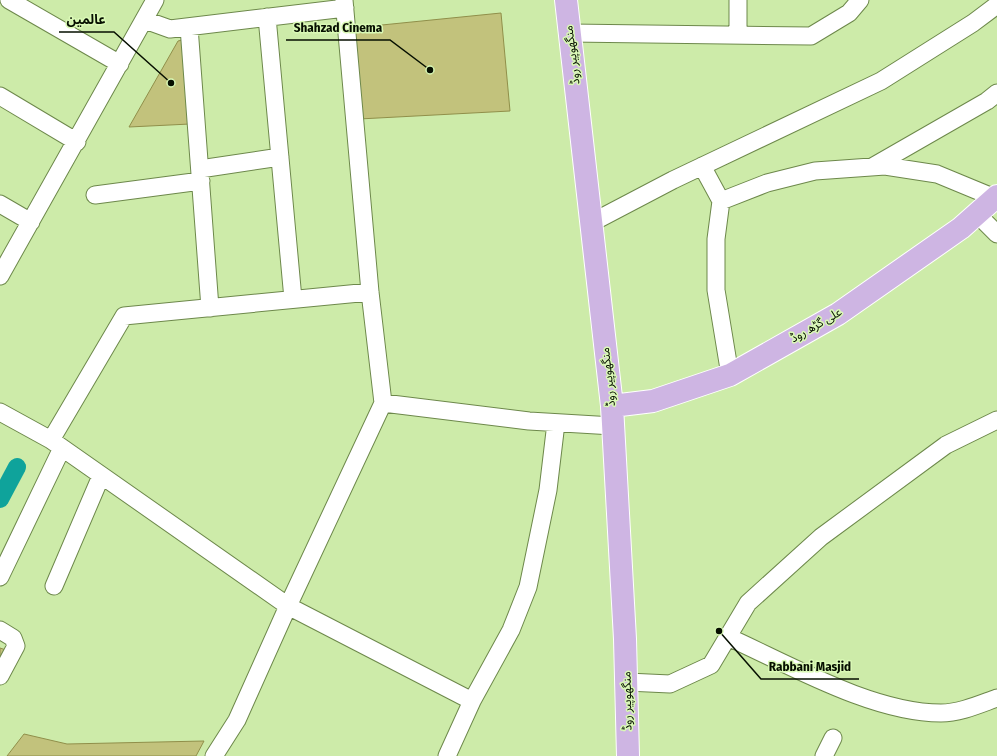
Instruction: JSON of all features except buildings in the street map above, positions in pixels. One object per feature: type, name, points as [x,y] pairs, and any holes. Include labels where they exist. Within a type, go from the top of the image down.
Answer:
[{"type":"main road","name":"منگھوپیر روڈ","points":[[566,0],[612,416],[627,682],[628,756]]},
{"type":"main road","name":"علی گڑھ روڈ","points":[[612,416],[730,374],[838,314],[962,228],[996,197]]},
{"type":"street","points":[[10,0],[120,64]]},
{"type":"street","points":[[0,276],[77,142],[155,0]]},
{"type":"street","points":[[738,0],[738,35]]},
{"type":"street","points":[[570,33],[811,36],[849,13],[860,0]]},
{"type":"street","points":[[145,20],[170,29],[267,17],[344,4],[370,292],[383,403],[288,606],[237,720],[214,756]]},
{"type":"street","points":[[591,223],[702,166],[881,81],[973,23],[997,5]]},
{"type":"street","points":[[267,17],[293,299]]},
{"type":"street","points":[[190,27],[210,308]]},
{"type":"street","points":[[871,167],[987,101],[997,93]]},
{"type":"street","points":[[0,96],[77,142]]},
{"type":"street","points":[[95,194],[200,175],[280,158]]},
{"type":"street","points":[[702,166],[721,201],[716,239],[716,290],[730,374]]},
{"type":"street","points":[[721,201],[766,182],[815,170],[885,166],[938,174],[996,197]]},
{"type":"street","points":[[0,204],[31,222]]},
{"type":"street","points":[[977,214],[997,234]]},
{"type":"street","points":[[0,576],[56,444],[124,316],[370,292]]},
{"type":"street","points":[[383,403],[556,423],[612,416]]},
{"type":"street","points":[[0,412],[56,444],[288,606],[472,701]]},
{"type":"street","points":[[627,682],[670,684],[711,665],[748,603],[821,537],[946,445],[997,420]]},
{"type":"street","points":[[447,756],[472,701],[511,630],[528,588],[548,490],[556,423]]},
{"type":"street","points":[[54,586],[101,476]]},
{"type":"street","points":[[0,630],[13,638],[16,646],[0,676]]},
{"type":"street","points":[[728,636],[847,691],[895,707],[943,713],[964,709],[997,698]]},
{"type":"street","points":[[824,756],[833,738]]},
{"type":"waterway","points":[[0,499],[17,467]]},
{"type":"place","name":"Shahzad Cinema","points":[[430,70]]},
{"type":"place","name":"عالمین","points":[[171,83]]},
{"type":"place","name":"Rabbani Masjid","points":[[719,631]]}]
